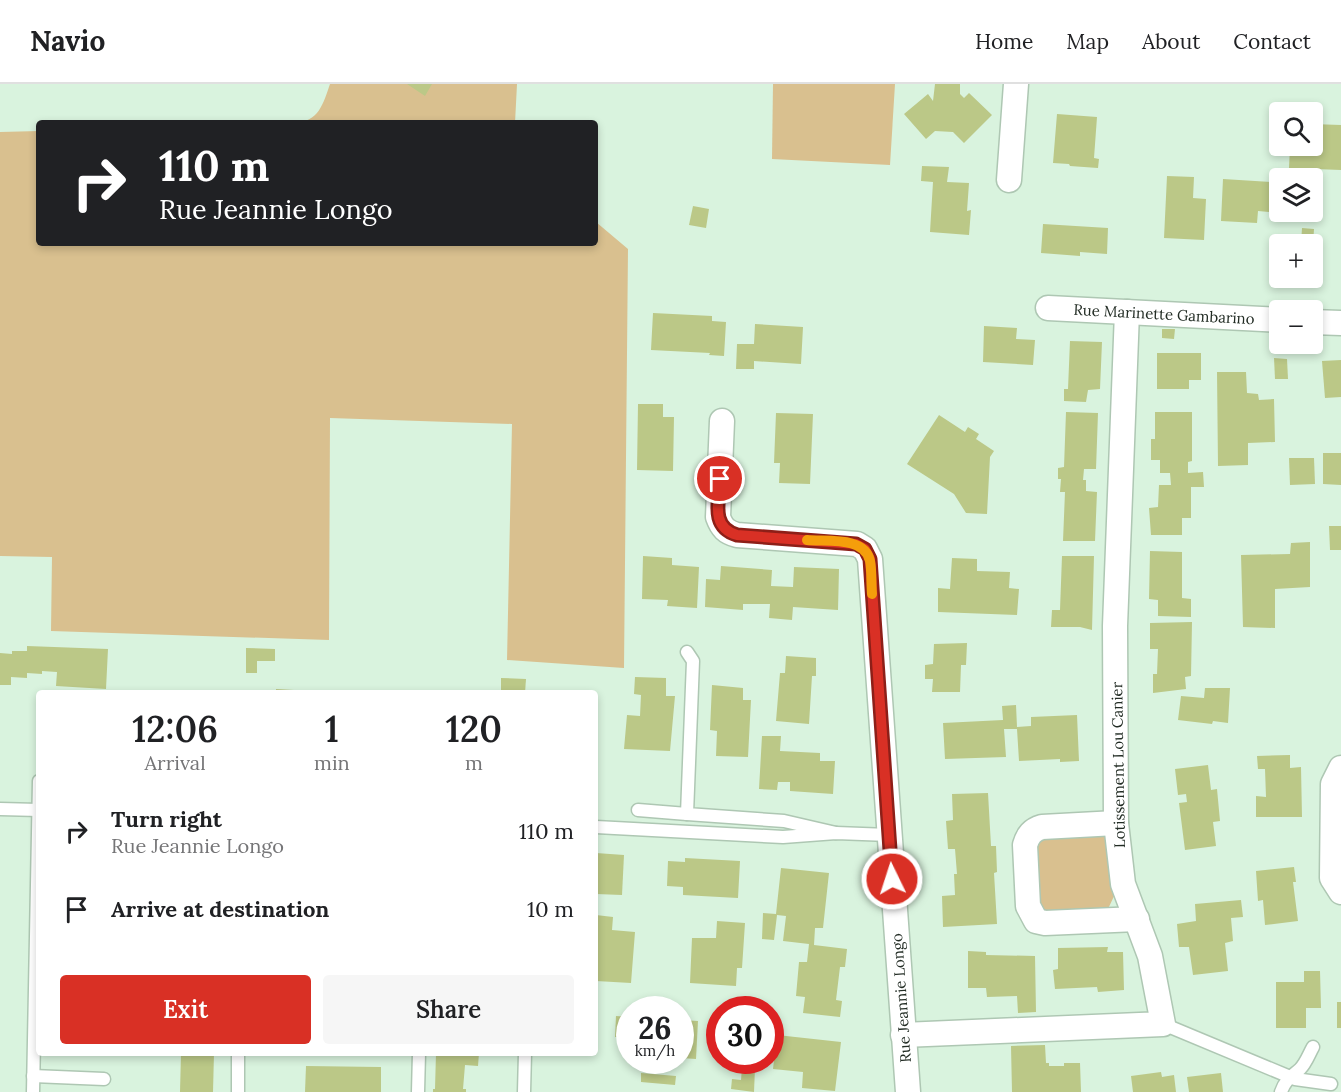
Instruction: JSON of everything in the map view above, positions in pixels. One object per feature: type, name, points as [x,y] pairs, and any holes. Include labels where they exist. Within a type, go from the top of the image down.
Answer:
[{"type":"street","points":[[1009,180],[1016,84]]},
{"type":"street","name":"Rue Marinette Gambarino","points":[[1048,308],[1269,319]]},
{"type":"street","name":"Lotissement Lou Canier","points":[[1127,312],[1115,626],[1116,823],[1123,884],[1150,956],[1163,1024]]},
{"type":"street","points":[[1323,322],[1341,323]]},
{"type":"street","name":"Rue Jeannie Longo","points":[[722,421],[718,517],[721,526],[727,532],[737,535],[856,544],[865,549],[870,559],[908,1092]]},
{"type":"street","points":[[1341,768],[1333,784],[1332,878],[1341,892]]},
{"type":"street","points":[[1116,823],[1042,827],[1033,830],[1025,845],[1028,906],[1036,921],[1045,923],[1137,919]]},
{"type":"street","points":[[903,1035],[1163,1024]]},
{"type":"lane","points":[[687,813],[692,656]]},
{"type":"lane","points":[[0,809],[36,810]]},
{"type":"lane","points":[[638,810],[784,821],[836,833]]},
{"type":"lane","points":[[598,827],[783,837],[836,833],[889,835]]},
{"type":"lane","points":[[33,1092],[36,943]]},
{"type":"lane","points":[[1163,1024],[1289,1076],[1331,1083]]},
{"type":"lane","points":[[1281,1092],[1284,1083],[1289,1076],[1299,1070],[1313,1047]]},
{"type":"lane","points":[[238,1056],[238,1092]]},
{"type":"lane","points":[[418,1092],[419,1056]]},
{"type":"lane","points":[[525,1056],[525,1092]]},
{"type":"lane","points":[[33,1076],[104,1079]]},
{"type":"shaded area","points":[[330,84],[517,84],[515,120],[307,120],[315,115],[322,105]]},
{"type":"shaded area","points":[[773,84],[895,84],[890,165],[772,159]]},
{"type":"shaded area","points":[[36,131],[36,246],[598,246],[598,224],[628,249],[624,668],[507,660],[512,424],[330,418],[329,640],[51,631],[52,557],[0,556],[0,132]]},
{"type":"shaded area","points":[[1105,834],[1108,840],[1115,894],[1108,909],[1052,915],[1039,909],[1035,842],[1039,837]]},
{"type":"building","points":[[407,84],[432,84],[425,96]]},
{"type":"building","points":[[935,84],[960,84],[960,94],[964,98],[969,93],[992,115],[964,143],[953,132],[935,131],[926,139],[904,114],[928,94],[933,101]]},
{"type":"building","points":[[1057,114],[1097,117],[1094,158],[1099,159],[1098,168],[1053,163]]},
{"type":"building","points":[[1323,124],[1341,125],[1341,170],[1289,168],[1290,156],[1323,156]]},
{"type":"building","points":[[922,166],[949,167],[947,182],[969,183],[967,211],[971,210],[969,235],[930,232],[933,182],[921,181]]},
{"type":"building","points":[[1167,176],[1194,177],[1193,198],[1206,199],[1204,240],[1164,238]]},
{"type":"building","points":[[1223,179],[1269,182],[1269,212],[1258,211],[1257,223],[1221,221]]},
{"type":"building","points":[[693,206],[709,209],[706,228],[689,225]]},
{"type":"building","points":[[1043,224],[1108,228],[1107,254],[1080,252],[1080,256],[1041,253]]},
{"type":"building","points":[[1302,228],[1314,229],[1314,234],[1302,234]]},
{"type":"building","points":[[653,313],[712,316],[712,321],[726,322],[724,356],[709,355],[710,353],[651,350]]},
{"type":"building","points":[[755,324],[803,327],[801,364],[754,361],[754,369],[736,369],[737,344],[754,344]]},
{"type":"building","points":[[984,326],[1017,328],[1016,339],[1035,340],[1033,365],[983,362]]},
{"type":"building","points":[[1162,329],[1175,329],[1174,339],[1162,338]]},
{"type":"building","points":[[1070,341],[1102,342],[1100,389],[1088,390],[1086,402],[1064,401],[1064,389],[1068,389]]},
{"type":"building","points":[[1157,353],[1201,353],[1201,380],[1189,380],[1189,389],[1157,389]]},
{"type":"building","points":[[1274,358],[1287,359],[1288,379],[1275,379]]},
{"type":"building","points":[[1341,360],[1341,397],[1325,398],[1322,361]]},
{"type":"building","points":[[1217,372],[1246,372],[1247,393],[1258,394],[1259,400],[1274,399],[1275,442],[1248,443],[1248,465],[1218,466]]},
{"type":"building","points":[[638,404],[663,404],[663,417],[674,417],[673,471],[637,470]]},
{"type":"building","points":[[1066,412],[1098,413],[1096,469],[1084,469],[1083,480],[1086,480],[1086,491],[1097,492],[1095,541],[1063,541],[1065,492],[1060,492],[1061,479],[1058,479],[1058,468],[1064,467]]},
{"type":"building","points":[[1155,412],[1192,412],[1192,461],[1188,462],[1188,473],[1203,472],[1204,487],[1191,487],[1191,518],[1182,518],[1182,535],[1151,535],[1149,508],[1158,507],[1159,485],[1171,485],[1170,473],[1160,473],[1160,460],[1151,460],[1151,439],[1155,439]]},
{"type":"building","points":[[776,413],[813,414],[810,484],[779,483],[780,463],[774,463]]},
{"type":"building","points":[[939,415],[965,432],[968,427],[979,434],[976,439],[994,451],[990,457],[987,514],[966,513],[954,494],[907,464]]},
{"type":"building","points":[[1323,453],[1341,453],[1341,485],[1323,484]]},
{"type":"building","points":[[1289,458],[1314,458],[1315,484],[1290,485]]},
{"type":"building","points":[[1329,526],[1341,526],[1341,550],[1330,550]]},
{"type":"building","points":[[1310,542],[1310,587],[1275,589],[1275,628],[1243,627],[1241,555],[1290,554],[1291,543]]},
{"type":"building","points":[[1150,551],[1182,552],[1182,598],[1191,599],[1191,617],[1158,616],[1158,600],[1149,599]]},
{"type":"building","points":[[643,556],[672,558],[672,565],[699,567],[697,608],[667,606],[668,600],[642,599]]},
{"type":"building","points":[[1062,556],[1094,556],[1092,630],[1080,627],[1051,627],[1052,610],[1060,610]]},
{"type":"building","points":[[952,558],[977,559],[977,571],[1010,572],[1009,588],[1019,589],[1017,615],[938,612],[938,588],[950,589]]},
{"type":"building","points":[[721,566],[772,570],[771,586],[793,587],[794,567],[839,569],[838,610],[793,607],[792,620],[769,618],[770,604],[743,604],[743,610],[705,607],[706,579],[720,580]]},
{"type":"building","points":[[1192,622],[1191,676],[1185,677],[1186,689],[1153,693],[1153,674],[1157,674],[1158,649],[1150,649],[1150,623]]},
{"type":"building","points":[[967,643],[966,665],[961,665],[960,692],[932,692],[933,679],[925,679],[925,665],[933,664],[934,644]]},
{"type":"building","points":[[27,646],[108,649],[106,689],[56,686],[57,672],[42,671],[42,674],[27,673],[27,678],[11,677],[11,685],[0,685],[0,653],[12,654],[12,651],[27,651]]},
{"type":"building","points":[[246,648],[275,649],[275,661],[257,661],[257,673],[246,673]]},
{"type":"building","points":[[786,656],[816,658],[816,676],[812,676],[809,724],[776,721],[780,673],[785,673]]},
{"type":"building","points":[[635,677],[666,678],[666,696],[675,696],[670,751],[624,749],[627,715],[640,716],[641,695],[634,694]]},
{"type":"building","points":[[501,678],[526,679],[525,690],[501,690]]},
{"type":"building","points":[[712,685],[743,688],[743,700],[751,700],[748,757],[716,756],[717,731],[710,730]]},
{"type":"building","points":[[1205,688],[1230,688],[1228,723],[1213,721],[1212,724],[1178,720],[1181,696],[1204,698]]},
{"type":"building","points":[[1016,705],[1017,727],[1031,726],[1031,717],[1077,715],[1079,761],[1060,762],[1060,759],[1019,761],[1017,729],[1004,729],[1006,757],[945,759],[943,723],[1003,720],[1002,706]]},
{"type":"building","points":[[762,736],[781,736],[780,751],[820,753],[820,761],[835,761],[833,794],[790,791],[790,782],[778,782],[777,790],[759,789]]},
{"type":"building","points":[[1290,755],[1290,768],[1301,767],[1302,817],[1256,817],[1256,796],[1266,797],[1265,769],[1258,769],[1257,756]]},
{"type":"building","points":[[1208,765],[1211,790],[1217,789],[1220,821],[1213,822],[1216,846],[1185,850],[1179,803],[1187,802],[1186,794],[1178,795],[1175,769]]},
{"type":"building","points":[[988,793],[991,846],[996,846],[997,872],[994,873],[997,924],[943,927],[942,896],[955,895],[954,874],[957,874],[955,849],[948,849],[946,821],[953,820],[952,794]]},
{"type":"building","points":[[598,853],[624,855],[622,895],[598,894]]},
{"type":"building","points":[[685,858],[740,861],[738,898],[683,895],[683,887],[667,886],[668,861],[685,862]]},
{"type":"building","points":[[1294,867],[1296,882],[1293,882],[1298,921],[1265,925],[1263,900],[1258,901],[1256,871]]},
{"type":"building","points":[[781,868],[829,873],[823,928],[815,928],[814,945],[847,949],[845,967],[840,967],[836,1000],[842,1001],[840,1017],[803,1013],[805,997],[796,996],[799,962],[807,962],[809,944],[783,941],[786,916],[777,915],[774,940],[762,939],[763,913],[776,914]]},
{"type":"building","points":[[1241,900],[1243,917],[1231,918],[1233,941],[1225,943],[1228,971],[1193,975],[1189,947],[1179,947],[1177,924],[1196,921],[1195,904]]},
{"type":"building","points":[[598,915],[613,917],[612,930],[635,932],[631,983],[598,981]]},
{"type":"building","points":[[717,921],[745,923],[742,968],[737,968],[736,986],[690,983],[692,938],[716,938]]},
{"type":"building","points":[[1108,947],[1107,952],[1123,952],[1124,990],[1098,992],[1097,987],[1055,989],[1053,970],[1058,969],[1058,948]]},
{"type":"building","points":[[968,951],[986,952],[986,955],[1035,956],[1036,1012],[1018,1013],[1017,996],[987,997],[986,988],[968,988]]},
{"type":"building","points":[[1304,971],[1320,971],[1321,1008],[1306,1008],[1306,1028],[1276,1028],[1276,982],[1304,982]]},
{"type":"building","points":[[1337,1002],[1341,1002],[1341,1028],[1337,1028]]},
{"type":"building","points":[[694,1021],[698,1021],[696,1059],[694,1059]]},
{"type":"building","points":[[784,1036],[841,1042],[835,1091],[802,1088],[803,1072],[784,1070]]},
{"type":"building","points":[[1045,1045],[1046,1063],[1049,1063],[1049,1066],[1080,1063],[1081,1092],[1012,1092],[1011,1046]]},
{"type":"building","points":[[181,1056],[214,1056],[213,1092],[180,1092]]},
{"type":"building","points":[[436,1056],[479,1056],[478,1066],[465,1065],[463,1089],[466,1089],[466,1092],[433,1092]]},
{"type":"building","points":[[306,1066],[381,1067],[381,1092],[305,1092]]},
{"type":"building","points":[[1161,1072],[1162,1077],[1174,1075],[1176,1092],[1133,1092],[1131,1076]]},
{"type":"building","points":[[1221,1073],[1223,1092],[1189,1092],[1187,1077]]},
{"type":"building","points":[[641,1074],[676,1076],[675,1085],[641,1082]]},
{"type":"building","points":[[741,1074],[755,1074],[754,1092],[731,1089],[732,1079],[741,1080]]},
{"type":"slow traffic","points":[[807,540],[856,544],[865,549],[870,559],[872,594]]},
{"type":"route","points":[[720,479],[718,517],[721,526],[727,532],[737,535],[856,544],[865,549],[870,559],[892,879]]}]
